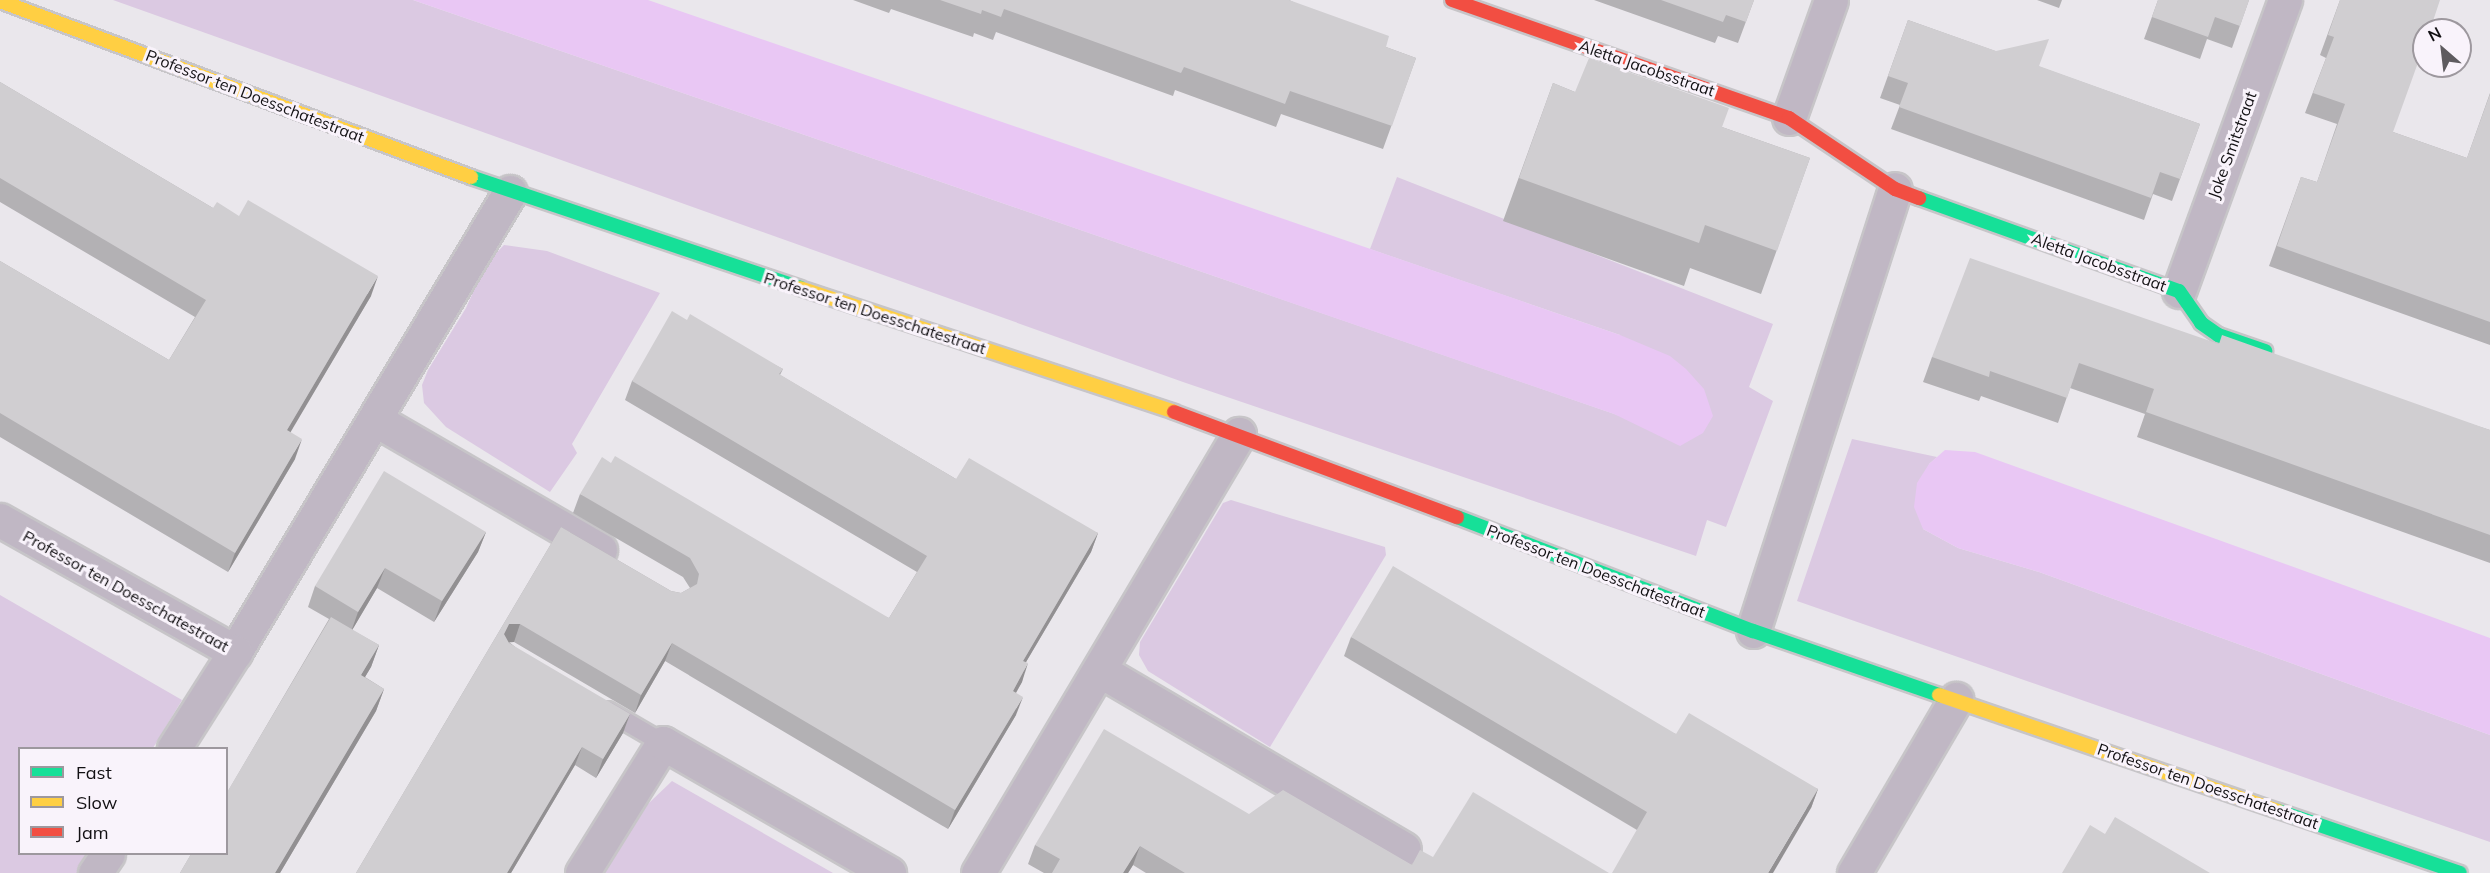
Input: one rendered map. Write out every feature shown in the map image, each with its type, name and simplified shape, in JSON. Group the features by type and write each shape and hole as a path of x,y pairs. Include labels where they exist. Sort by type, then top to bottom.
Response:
{"street":[{"name":"Aletta Jacobsstraat","path":"1452,0 1789,118 1895,189 2179,291 2201,323 2218,335 2283,358"},
{"path":"1789,118 1831,0"},
{"name":"Joke Smitstraat","path":"2179,291 2285,0"},
{"name":"Professor ten Doesschatestraat","path":"0,1 510,192 1239,434 1753,631 2460,873"},
{"path":"1753,631 1895,189"},
{"name":"Professor ten Doesschatestraat","path":"0,520 235,652 376,420 510,192"},
{"path":"376,420 622,563"},
{"path":"978,873 1101,671 1239,434"},
{"path":"175,747 235,652"},
{"path":"1101,671 1404,849"},
{"path":"1854,873 1956,699"},
{"path":"582,873 663,743 889,873"},
{"path":"95,873 107,855"}],"lane":[{"path":"591,701 663,743"}],"shaded area":[{"path":"113,0 413,0 1626,418 1620,335 1370,249 1397,177 1773,324 1749,387 1773,401 1726,527 1707,520 1696,556 1183,382"},
{"path":"413,0 648,0 1620,335 1670,356 1686,369 1704,389 1713,416 1703,433 1680,446 1614,414"},
{"path":"504,245 547,251 660,293 572,444 577,453 550,492 446,427 424,403 422,385 428,370 466,308 486,263"},
{"path":"1852,439 1937,457 1929,464 1923,529 1958,548 2039,572 2490,735 2490,842 1797,601"},
{"path":"1945,450 1975,452 2490,638 2490,735 2039,572 1958,548 1923,529 1914,507 1917,483 1929,464"},
{"path":"1231,500 1385,547 1386,555 1270,747 1148,671 1139,655 1140,642 1223,503"},
{"path":"0,595 182,700 154,747 18,747 18,855 89,855 78,873 0,873"},
{"path":"672,781 833,873 602,873 628,823"}],"building":[{"path":"940,0 1289,0 1389,36 1386,47 1416,58 1392,126 1290,91 1285,104 1184,67 1181,73 1004,9 1001,17 982,10 981,14"},
{"path":"1661,0 1754,0 1746,22 1726,15 1723,22"},
{"path":"2158,0 2249,0 2240,26 2215,17 2208,37 2152,17"},
{"path":"2340,0 2440,0 2434,18 2412,18 2412,78 2393,132 2467,158 2490,94 2490,322 2277,246 2301,177 2317,182 2345,104 2313,93 2334,37 2328,35"},
{"path":"1908,20 1996,51 2049,39 2039,66 2200,124 2180,179 2160,172 2151,198 1899,107 1908,83 1888,76"},
{"path":"1589,58 1729,108 1722,127 1810,158 1777,251 1705,225 1699,243 1519,178 1553,83 1575,92"},
{"path":"0,82 213,208 217,202 239,216 248,200 378,276 287,430 302,439 235,553 0,413 0,261 169,360 206,300 0,178"},
{"path":"1970,258 2219,344 2222,335 2490,430 2490,535 2146,412 2154,389 2079,363 2067,398 1990,371 1989,377 1932,357"},
{"path":"672,311 687,320 690,314 783,369 779,374 956,479 969,458 1098,533 1023,661 1028,663 1013,691 1023,697 955,810 672,643 641,695 520,624 509,624 504,634 509,643 630,714 603,759 582,747 507,873 356,873 561,527 671,591 681,593 697,584 699,574 690,558 580,494 602,457 611,463 615,456 889,618 927,556 632,381"},
{"path":"384,471 486,532 442,601 385,568 358,612 315,586"},
{"path":"1393,566 1676,734 1689,713 1818,789 1768,873 1612,873 1647,812 1351,637"},
{"path":"331,617 379,645 361,675 384,689 275,873 180,873 190,855 228,855 228,791"},
{"path":"1104,729 1249,814 1283,790 1412,865 1420,850 1433,857 1473,792 1609,873 1185,873 1140,846 1123,873 1052,873 1060,859 1035,845"},
{"path":"2115,817 2210,873 2062,873 2090,825 2105,834"}],"traffic: fast":[{"path":"471,177 800,288"},
{"path":"1919,198 2179,291 2201,323 2218,335 2265,351"},
{"path":"1457,517 1753,631 1939,695"},
{"path":"2278,811 2460,873"}],"traffic: slow":[{"path":"0,1 471,177"},
{"path":"800,288 1174,412"},
{"path":"1939,695 2278,811"}],"traffic: jam":[{"path":"1452,0 1789,118 1895,189 1919,198"},
{"path":"1174,412 1457,517"}]}
